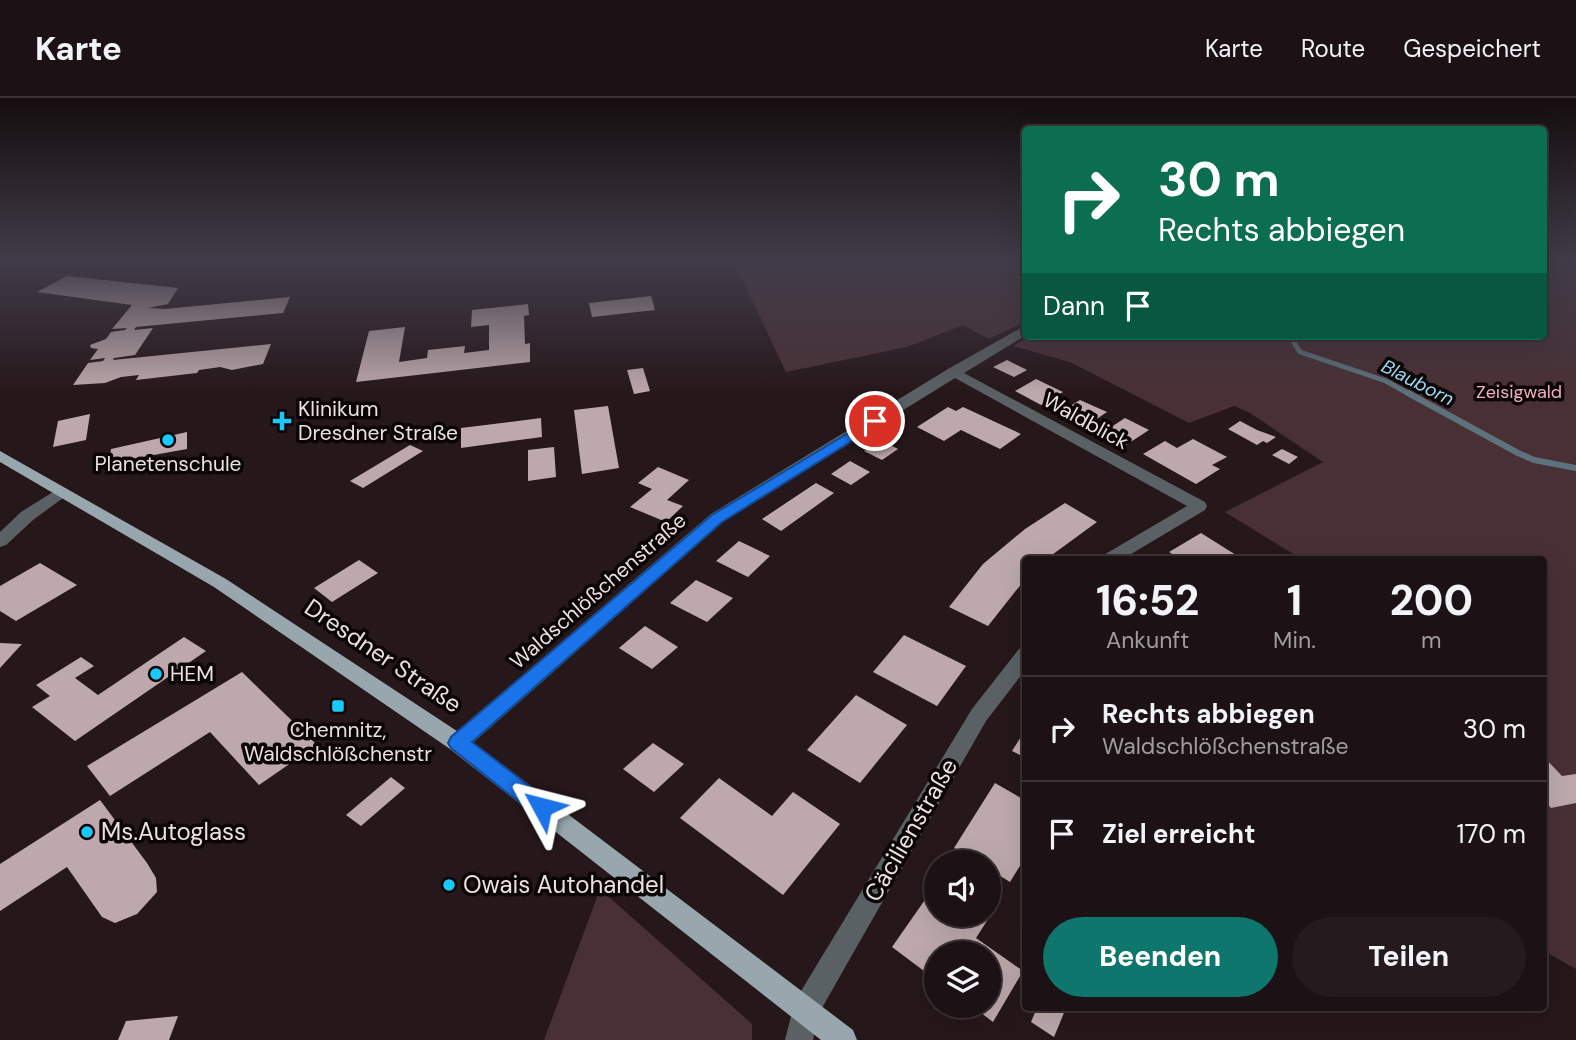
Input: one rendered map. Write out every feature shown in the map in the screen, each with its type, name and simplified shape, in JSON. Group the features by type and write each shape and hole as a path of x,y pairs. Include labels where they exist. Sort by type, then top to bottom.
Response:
{"main road":[{"name":"Dresdner Straße","path":"0,456 220,583 458,743 843,1040"}],"street":[{"name":"Waldschlößchenstraße","path":"458,743 717,518 1022,331"},
{"name":"Waldblick","path":"953,372 1199,506 1115,556"},
{"path":"0,541 27,516 61,492"},
{"name":"Cäcilienstraße","path":"799,1040 805,1011 979,715 1022,659"}],"green space":[{"path":"755,306 1022,306 1022,323 989,339 963,325 907,347 786,372"},
{"name":"Zeisigwald","path":"1547,306 1576,306 1576,969 1547,953 1547,556 1296,556 1225,512 1323,462 1250,413 1234,406 1189,423 1070,362 1013,346 1024,340 1547,340"},
{"path":"600,889 752,1024 752,1040 544,1040"}],"building":[{"path":"131,306 158,306 148,308 165,309 197,306 286,306 283,313 136,327 134,330 153,328 135,355 113,360 271,344 263,364 232,370 220,367 199,370 197,373 136,380 139,375 121,377 105,383 73,385 88,363 103,361 105,358 90,360 98,349 91,348 90,345 106,339 111,332 127,328 112,329"},
{"path":"528,306 529,315 524,316 525,344 530,343 530,362 356,382 369,331 405,327 399,362 427,358 428,350 465,346 464,353 489,350 489,325 471,327 472,310"},
{"path":"590,306 654,306 655,310 592,317"},
{"path":"1007,360 1027,370 1014,377 993,367"},
{"path":"643,368 650,391 634,394 627,370"},
{"path":"1036,379 1063,392 1041,405 1015,391"},
{"path":"1080,400 1107,412 1089,424 1062,411"},
{"path":"608,406 619,468 582,474 574,410"},
{"path":"948,407 956,411 963,407 1021,434 1000,449 961,430 944,441 917,427"},
{"path":"90,414 86,440 53,447 58,421"},
{"path":"541,418 542,437 461,448 461,428"},
{"path":"1125,418 1149,430 1126,445 1102,433"},
{"path":"1240,421 1276,437 1257,445 1228,429"},
{"name":"Planetenschule","path":"187,432 187,449 109,463 111,449"},
{"path":"1193,439 1227,457 1212,465 1220,469 1196,484 1143,454 1165,441 1177,448"},
{"path":"881,440 898,449 882,460 864,451"},
{"path":"410,445 423,451 363,488 350,481"},
{"path":"554,447 556,477 528,481 528,450"},
{"path":"1282,449 1298,457 1289,464 1272,455"},
{"path":"850,461 870,472 851,485 831,474"},
{"path":"658,467 689,480 667,500 683,506 666,522 630,507 652,489 638,483"},
{"path":"816,483 834,493 781,531 762,519"},
{"path":"1065,503 1097,522 1050,556 1022,556 1022,583 988,626 949,607 983,564 1025,529"},
{"path":"1201,533 1236,555 1175,556 1169,552"},
{"path":"739,541 770,556 748,577 716,561"},
{"path":"359,560 378,573 332,602 314,588"},
{"path":"40,563 77,585 16,621 0,611 0,586"},
{"path":"696,580 733,598 707,622 670,603"},
{"path":"645,626 678,647 652,669 619,648"},
{"path":"904,635 966,666 937,706 873,672"},
{"path":"184,637 206,651 75,741 32,707 50,696 36,685 81,657 94,666 75,678 98,695"},
{"path":"0,643 22,644 0,668"},
{"path":"242,672 317,745 259,785 210,732 110,796 87,766"},
{"path":"856,695 907,725 860,783 807,750"},
{"path":"1022,735 1022,756 1012,751"},
{"path":"653,743 684,764 654,792 623,769"},
{"path":"1547,760 1562,776 1576,774 1576,803 1551,808 1547,803"},
{"path":"391,777 405,788 361,826 346,815"},
{"path":"719,778 772,816 793,792 840,824 783,895 680,818"},
{"path":"995,783 1022,799 1022,862 1010,882 1001,876 1001,850 954,848"},
{"name":"Ms.Autoglass","path":"100,800 147,863 156,878 157,892 137,914 115,923 102,917 67,867 0,911 0,864"},
{"path":"924,901 924,927 983,927 976,938 980,941 924,941 924,971 892,947"},
{"path":"1001,956 1022,973 1001,1008"},
{"path":"1036,1011 1065,1011 1054,1037 1031,1022"},
{"path":"178,1016 169,1040 118,1040 126,1021"}],"waterway":[{"name":"Blauborn","path":"1292,340 1300,352 1386,381 1411,395"},
{"name":"Blauborn","path":"1408,393 1518,453 1534,460 1576,468"}],"place":[{"name":"Klinikum Dresdner Straße","path":"282,421"},
{"name":"Planetenschule","path":"168,440"},
{"name":"HEM","path":"156,674"},
{"name":"Chemnitz, Waldschlößchenstr","path":"338,706"},
{"name":"Ms.Autoglass","path":"87,832"},
{"name":"Owais Autohandel","path":"449,885"}],"route":[{"path":"542,807 458,743 717,518 875,421"}]}
